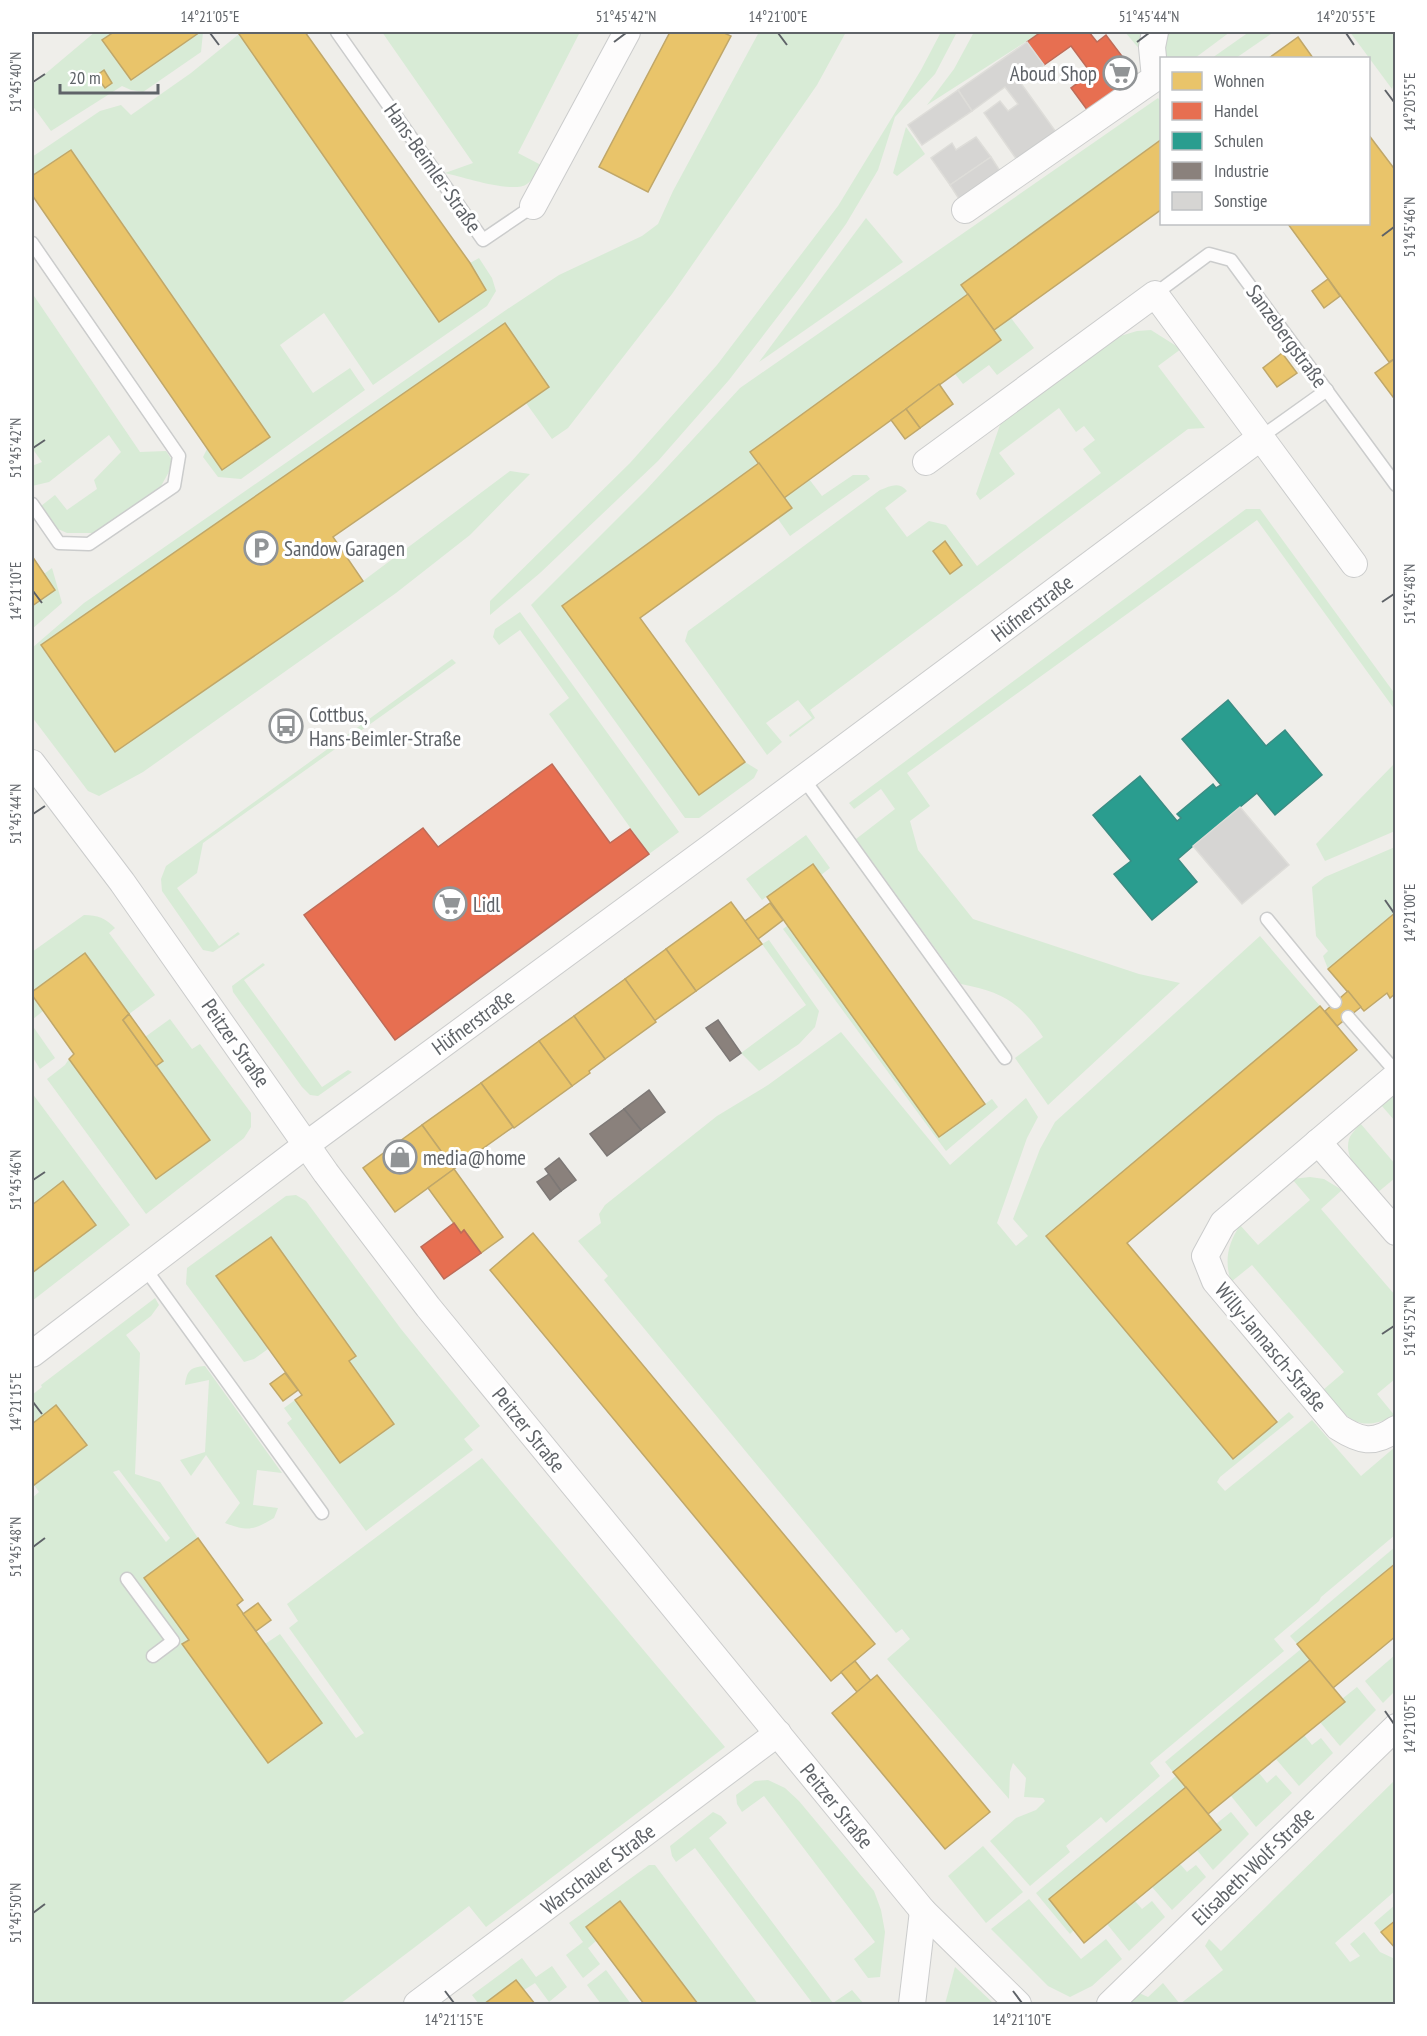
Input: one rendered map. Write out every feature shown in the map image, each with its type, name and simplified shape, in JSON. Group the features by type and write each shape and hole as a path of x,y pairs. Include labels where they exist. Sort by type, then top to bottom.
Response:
{"street":[{"name":"Hans-Beimler-Straße","path":"533,206 627,32"},
{"path":"965,210 1155,78 1152,47 1155,32"},
{"path":"1155,294 1354,564"},
{"name":"Sanzebergstraße","path":"926,462 1155,294"},
{"name":"Hüfnerstraße","path":"32,1354 306,1145 1261,437"},
{"name":"Peitzer Straße","path":"32,763 102,855 306,1145 428,1307 923,1911"},
{"name":"Willy-Jannasch-Straße","path":"1395,1074 1223,1223 1205,1256 1215,1281 1338,1427 1355,1438 1371,1441 1395,1429"},
{"path":"1318,1142 1395,1232"},
{"name":"Elisabeth-Wolf-Straße","path":"1110,2004 1395,1727"},
{"name":"Warschauer Straße","path":"417,2004 778,1733"},
{"path":"912,2004 923,1911"},
{"path":"923,1911 1018,2004"}],"lane":[{"name":"Hans-Beimler-Straße","path":"337,32 483,240 533,206"},
{"path":"32,243 179,456 174,486 89,544 59,543 32,504"},
{"name":"Sanzebergstraße","path":"1155,294 1209,254 1231,260 1395,485"},
{"path":"1261,437 1327,390"},
{"path":"803,778 1005,1058"},
{"path":"1267,919 1335,1002"},
{"path":"1348,1017 1395,1074"},
{"path":"144,1267 322,1513"},
{"path":"127,1579 172,1641 153,1656"}],"green space":[{"path":"95,32 114,32 102,40 131,80 203,32 201,52 143,92 122,86 51,131 32,105 32,85"},
{"path":"382,32 580,32 518,153 541,165 527,184 520,187 500,186 445,173 473,163"},
{"path":"759,32 846,32 817,85 672,294 568,428 552,439 526,403 549,387 505,324 41,646 115,752 363,581 510,471 530,474 470,535 396,593 143,772 99,796 88,791 32,717 32,648 84,603 506,310 559,275 642,236 658,224 673,191"},
{"path":"941,32 957,32 935,74 895,117 878,170 846,224 729,380 658,461 540,573 490,615 490,601 630,463 717,365 838,206 921,70"},
{"path":"974,32 1041,32 927,105 954,69"},
{"path":"1125,32 1143,32 1141,51"},
{"path":"1168,32 1230,32 1196,57 1165,57"},
{"path":"1249,32 1274,32 1237,57 1213,57"},
{"path":"1350,32 1395,32 1395,78 1392,89 1370,57"},
{"path":"239,34 439,321 485,291 470,263 479,258 492,278 496,291 487,306 373,385 324,313 280,345 313,393 350,368 365,390 241,479 218,477 203,457 207,449 222,470 270,437 71,150 32,176 32,157 100,111 121,105 131,115 191,73"},
{"path":"1158,98 1160,101 1160,140 962,285 968,294 751,451 759,463 562,606 699,795 745,762 758,770 754,778 699,818 685,818 531,605 646,490 740,388"},
{"path":"906,127 925,154 897,176 893,173"},
{"path":"866,218 903,262 759,362"},
{"path":"32,293 140,452 166,451 172,460 170,470 161,486 95,533 67,533 58,529 41,506 55,495 67,510 97,489 94,480 121,452 109,435 49,482 32,486 32,466 42,462 32,448"},
{"path":"1011,318 1034,348 997,375 989,365 963,384 955,374 1001,340 994,330"},
{"path":"1151,330 1181,349 1158,366 1205,428 1188,429 810,710 815,718 790,737 789,735 812,718 798,700 766,723 782,742 767,755 685,641 688,631 880,490 891,486 898,485 907,491 885,508 907,537 929,521 946,525 977,566 1101,473 1083,449 1095,440 1084,426 1076,432 1059,408 999,453 1015,474 980,500 976,494 1001,422 1117,337 1137,331"},
{"path":"853,475 867,475 870,479 790,536 778,519 791,508 784,498 809,479 822,496"},
{"path":"1246,509 1260,509 1395,694 1395,710 1257,520 907,773 930,806 910,821 918,850 973,919 1139,974 1180,983 1048,1105 1015,1058 1043,1037 1035,1025 1009,1000 988,991 961,984 856,839 895,809 881,789 854,809 849,803"},
{"path":"52,568 62,603 32,629 32,606 54,590 44,574"},
{"path":"520,612 679,832 649,854 549,714 569,698 520,630 499,645 493,637 495,629"},
{"path":"452,659 456,663 203,843 197,873 177,888 219,946 238,932 240,934 213,952 203,950 162,891 161,879 166,866"},
{"path":"1395,763 1395,831 1325,861 1316,844"},
{"path":"806,835 830,868 821,875 812,864 762,900 746,879"},
{"path":"1395,847 1395,912 1328,969 1323,956 1328,951 1316,936 1312,887 1325,877"},
{"path":"84,915 101,918 115,928 109,933 155,995 129,1014 85,953 32,992 32,952"},
{"path":"787,926 939,1136 992,1099 998,1107 946,1151 783,929"},
{"path":"1260,936 1320,1006 1046,1236 1233,1459 1289,1412 1294,1417 1220,1477 1217,1482 1225,1491 1312,1420 1361,1476 1395,1447 1395,1535 1274,1639 1284,1651 1150,1763 1160,1776 1106,1823 1101,1817 1066,1846 1070,1852 1030,1886 990,1841 1016,1818 1036,1810 1045,1801 1043,1798 1024,1797 1026,1778 1013,1763 1010,1772 1009,1799 887,1659 910,1639 902,1629 896,1633 604,1280 608,1276 578,1241 601,1223 599,1214 605,1205 717,1116 768,1085 841,1032 950,1165 1026,1098 1038,1117 1027,1138 997,1223 1016,1246 1028,1236 1013,1219 1040,1149 1055,1122"},
{"path":"769,940 819,1011 815,1027 799,1044 759,1071 741,1053 806,1005 762,944"},
{"path":"263,963 265,965 244,980 322,1087 348,1070 352,1072 318,1096 310,1095 302,1087 233,992 232,986"},
{"path":"32,995 43,1011 32,1020"},
{"path":"170,1019 192,1049 200,1044 251,1113 251,1127 244,1138 146,1214 47,1079 69,1059 156,1179 210,1140 156,1066 163,1061 145,1037"},
{"path":"32,1025 55,1058 40,1069 32,1056"},
{"path":"32,1093 130,1225 32,1301 32,1273 96,1225 63,1181 32,1205"},
{"path":"1395,1093 1395,1121 1381,1105"},
{"path":"1360,1123 1395,1164 1395,1178 1377,1193 1356,1169 1349,1154 1349,1139"},
{"path":"1310,1177 1324,1179 1342,1190 1321,1209 1395,1295 1395,1379 1377,1394 1395,1416 1382,1421 1362,1423 1354,1420 1346,1415 1323,1390 1344,1372 1252,1265 1231,1282 1228,1252 1240,1225 1258,1245 1310,1200 1292,1179"},
{"path":"296,1195 306,1201 401,1329 480,1426 464,1439 473,1450 366,1531 287,1423 292,1419 284,1408 295,1400 340,1463 394,1423 349,1361 356,1356 271,1237 216,1276 268,1349 254,1359 244,1362 186,1284 187,1268 286,1196"},
{"path":"155,1298 159,1305 151,1316 126,1335 140,1353 135,1474 160,1482 198,1538 144,1578 189,1640 182,1645 268,1763 322,1723 265,1644 280,1634 356,1738 364,1733 289,1628 298,1621 287,1604 482,1458 725,1747 486,1927 469,1906 340,2004 32,2004 32,1498 39,1492 34,1485 56,1406 32,1424 32,1395 42,1387 41,1385","holes":["119,1470 170,1538 166,1542 113,1472"]},
{"path":"205,1366 282,1473 257,1470 253,1505 278,1508 274,1518 256,1527 246,1529 225,1523 240,1503 206,1455 191,1476 180,1460 205,1452 209,1380 185,1385 190,1371 196,1367"},
{"path":"1395,1547 1395,1563 1297,1644 1290,1636"},
{"path":"1301,1649 1310,1660 1173,1772 1165,1762"},
{"path":"1395,1655 1395,1691 1383,1703 1365,1681"},
{"path":"1357,1687 1376,1710 1340,1746 1320,1722 1345,1702 1342,1699"},
{"path":"1304,1735 1312,1745 1321,1738 1333,1753 1299,1786 1276,1759"},
{"path":"1259,1773 1267,1783 1276,1775 1292,1793 1256,1827 1231,1796"},
{"path":"1176,1776 1186,1787 1049,1899 1074,1930 1070,1934 1036,1893"},
{"path":"768,1780 785,1788 799,1801 874,1891 881,1910 885,1932 880,1977 868,1978 854,1959 875,1942 764,1796 742,1812 737,1804 736,1795 755,1781"},
{"path":"1395,1780 1395,1891 1335,1943 1350,1962 1360,1956 1350,1944 1364,1932 1380,1952 1395,1959 1395,2004 1180,2004 1223,1970 1205,1946 1209,1939 1221,1951"},
{"path":"713,1812 727,1823 709,1838 833,2003 852,1990 864,2004 813,2004 695,1848 676,1862 670,1846"},
{"path":"1231,1812 1249,1834 1213,1870 1197,1850 1221,1830 1216,1824"},
{"path":"983,1846 1023,1892 986,1923 948,1876"},
{"path":"1180,1864 1187,1872 1196,1865 1206,1877 1172,1910 1152,1887"},
{"path":"649,1865 655,1865 758,2004 698,2004 620,1902 586,1927 596,1941 588,1948 600,1964 583,1978 566,1955 583,1942 569,1923"},
{"path":"1029,1899 1081,1959 1106,1939 1122,1959 1092,1986 1070,1997 1048,1986 991,1929"},
{"path":"1135,1901 1142,1909 1152,1901 1165,1917 1129,1951 1107,1924"},
{"path":"1395,1905 1395,1920 1381,1932 1374,1923"},
{"path":"522,1958 536,1977 552,1966 567,1987 549,2002 535,1983 524,1990 516,1980 484,2004 478,2003 472,1995"},
{"path":"955,1967 994,2004 945,2004"},
{"path":"606,1970 631,2004 601,2004 587,1985"},
{"path":"1163,1983 1180,2004 1129,2004 1139,1993 1148,1997"}],"building: Wohnen":[{"path":"114,32 200,32 131,80 102,40"},
{"path":"242,32 305,32 470,263 486,290 439,322 239,34"},
{"path":"670,32 722,32 731,36 648,192 599,167"},
{"path":"1298,37 1312,57 1270,57"},
{"path":"104,70 112,83 105,88 96,76"},
{"path":"1370,137 1396,171 1396,358 1389,362 1289,225 1370,225"},
{"path":"1160,140 1160,210 994,330 961,285"},
{"path":"71,150 270,437 222,470 32,195 32,176"},
{"path":"1328,279 1340,296 1324,308 1312,291"},
{"path":"968,294 1001,340 784,498 750,452"},
{"name":"Sandow Garagen","path":"505,323 549,387 333,537 363,581 115,752 41,645"},
{"path":"1282,353 1297,373 1277,387 1263,368"},
{"path":"1396,358 1396,401 1375,373"},
{"path":"939,384 953,404 920,428 906,409"},
{"path":"906,409 920,428 905,439 891,420"},
{"path":"759,463 792,508 640,618 745,762 699,795 562,606"},
{"path":"945,541 962,565 950,574 933,551"},
{"path":"32,556 55,590 32,606"},
{"path":"813,864 985,1104 939,1137 767,897"},
{"path":"731,902 762,944 696,991 666,949"},
{"path":"770,903 783,920 758,939 745,921"},
{"path":"1396,912 1396,993 1390,998 1387,993 1364,1011 1328,969"},
{"path":"666,949 696,991 654,1021 625,979"},
{"path":"85,953 129,1014 123,1020 210,1140 156,1179 69,1059 74,1054 32,995 32,992"},
{"path":"625,979 656,1022 605,1059 574,1016"},
{"path":"1348,991 1361,1007 1337,1026 1325,1011"},
{"path":"1320,1006 1357,1050 1127,1243 1277,1422 1233,1459 1046,1236"},
{"path":"129,1014 163,1061 156,1066 123,1020"},
{"path":"574,1016 605,1059 572,1086 539,1041"},
{"path":"539,1041 572,1086 514,1128 481,1083"},
{"path":"481,1083 513,1127 454,1169 422,1125"},
{"path":"422,1125 454,1169 395,1212 363,1168"},
{"path":"454,1169 503,1237 481,1253 464,1230 461,1233 428,1188"},
{"path":"63,1181 96,1225 32,1273 32,1205"},
{"path":"533,1233 875,1644 831,1681 490,1270"},
{"path":"271,1237 356,1356 349,1361 394,1424 340,1463 295,1400 302,1395 216,1276"},
{"path":"285,1373 298,1390 283,1401 270,1384"},
{"path":"56,1405 87,1445 34,1485 32,1481 32,1424"},
{"path":"198,1538 243,1600 237,1605 322,1723 268,1763 182,1644 189,1640 144,1578"},
{"path":"1396,1563 1396,1636 1333,1688 1297,1644"},
{"path":"258,1603 271,1620 256,1631 243,1614"},
{"path":"1310,1660 1345,1702 1208,1814 1173,1772"},
{"path":"855,1661 871,1681 857,1692 841,1672"},
{"path":"877,1675 990,1812 945,1849 832,1713"},
{"path":"1186,1787 1221,1830 1084,1943 1049,1899"},
{"path":"620,1901 698,2004 644,2004 586,1927"},
{"path":"1396,1920 1396,1949 1381,1932"},
{"path":"516,1980 535,2004 484,2004"}],"building: Handel":[{"path":"1041,32 1089,32 1097,42 1106,35 1137,76 1088,111 1071,88 1091,73 1071,46 1044,65 1027,42"},
{"name":"Lidl","path":"552,764 610,843 630,829 649,854 395,1040 304,915 423,828 438,847"},
{"path":"454,1223 461,1233 464,1230 481,1253 444,1279 421,1247"}],"building: Schulen":[{"path":"1228,700 1266,746 1285,730 1322,775 1275,815 1257,793 1193,846 1178,859 1197,882 1152,920 1114,874 1131,861 1093,815 1140,776 1177,821 1181,818 1177,814 1213,784 1216,788 1221,785 1182,739"}],"building: Industrie":[{"path":"718,1020 741,1053 730,1061 706,1028"},
{"path":"649,1090 665,1112 641,1130 624,1109"},
{"path":"624,1109 641,1130 607,1156 590,1134"},
{"path":"559,1158 576,1180 561,1191 545,1169"},
{"path":"549,1174 561,1191 550,1200 537,1182"}],"building: Sonstige":[{"path":"1027,42 1044,65 1020,82 1056,132 1017,160 984,113 1000,101 1008,111 1018,104 1005,87 972,111 958,90"},
{"path":"958,90 972,111 922,145 908,125"},
{"path":"976,137 991,157 950,185 931,158 952,143 956,150"},
{"path":"991,157 1000,171 959,199 950,185"},
{"path":"1240,807 1289,865 1242,904 1193,846"}],"place":[{"name":"Aboud Shop","path":"1120,73"},
{"name":"Sandow Garagen","path":"261,548"},
{"name":"Cottbus, Hans-Beimler-Straße","path":"286,726"},
{"name":"Lidl","path":"450,904"},
{"name":"media@home","path":"400,1157"}]}
